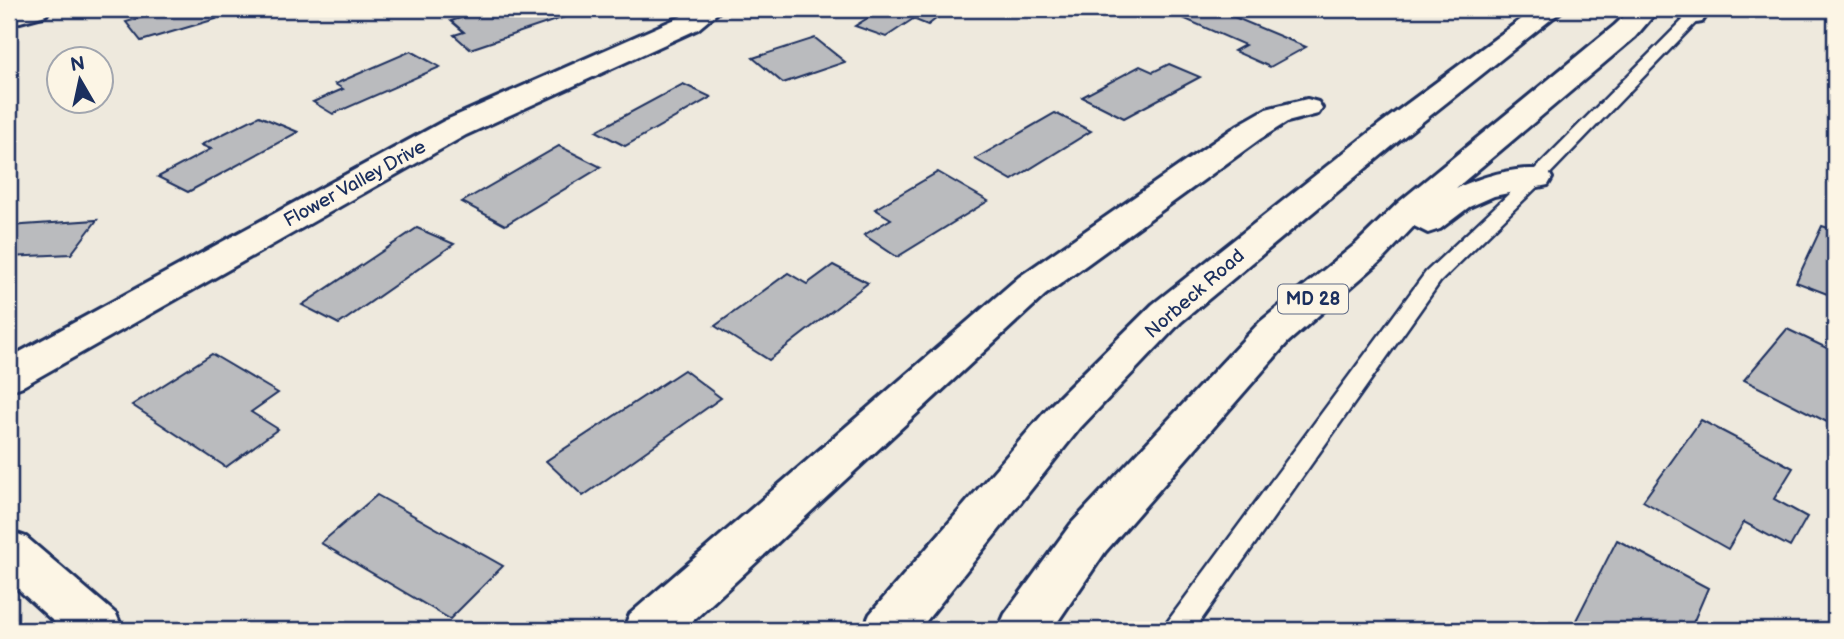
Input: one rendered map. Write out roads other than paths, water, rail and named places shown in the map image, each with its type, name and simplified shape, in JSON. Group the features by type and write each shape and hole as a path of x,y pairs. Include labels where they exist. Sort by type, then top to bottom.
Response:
{"main road":[{"path":"9,17 37,9"},
{"name":"Flower Valley Drive","path":"9,376 455,128 689,23 709,9"},
{"name":"Norbeck Road","path":"888,630 1065,417 1167,313 1391,131 1550,9"},
{"name":"MD 28","path":"1023,630 1088,538 1265,342 1370,251 1411,209 1625,31 1646,9"},
{"path":"648,630 1032,286 1249,132 1277,114 1307,108"},
{"path":"1370,251 1429,221 1457,200 1485,188 1536,178"},
{"path":"9,551 98,630"}],"lane":[{"path":"1178,630 1433,277 1536,178 1694,11"}]}
